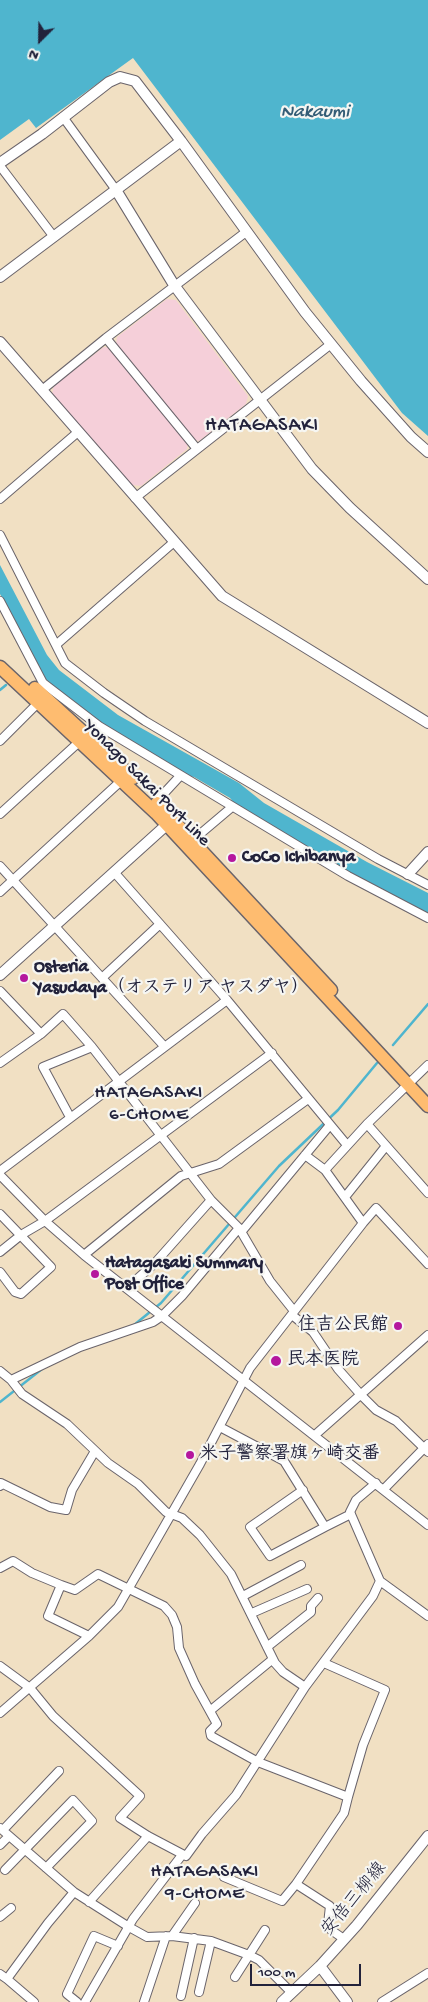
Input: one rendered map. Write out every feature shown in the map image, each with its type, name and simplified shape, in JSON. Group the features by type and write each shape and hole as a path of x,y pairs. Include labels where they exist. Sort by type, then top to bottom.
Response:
{"main road":[{"name":"Yonago Sakai Port Line","path":"0,657 79,742 169,822 193,840 410,1081 428,1106"},
{"name":"Yonago Sakai Port Line","path":"0,667 41,699 156,802 169,822 410,1081 428,1095"}],"street":[{"path":"54,237 0,164 109,82 120,77 129,78 139,84 305,312 411,437 428,452"},
{"path":"63,117 116,190 174,285 259,400 327,486 428,579"},
{"path":"0,278 181,141"},
{"path":"42,390 174,285 246,232"},
{"path":"106,338 197,449"},
{"path":"0,342 222,596 428,723"},
{"path":"135,498 331,344"},
{"path":"0,499 78,432"},
{"path":"0,535 66,663 144,721 378,859 428,885"},
{"path":"56,644 174,542"},
{"path":"0,601 44,683 99,726 354,879 428,918"},
{"path":"0,741 41,699"},
{"path":"0,814 79,742"},
{"path":"156,802 180,776"},
{"path":"0,892 122,780"},
{"path":"193,840 232,807"},
{"path":"0,975 169,822"},
{"path":"408,874 428,852"},
{"path":"0,866 164,1046"},
{"path":"114,872 227,1000 347,1145"},
{"path":"102,978 160,924"},
{"path":"0,991 41,1034"},
{"path":"227,1000 70,1117 0,1173 45,1221 84,1255 428,1525"},
{"path":"0,1063 41,1034 63,1014 92,1047 211,1200 240,1229 270,1281 293,1313 313,1332 338,1369 376,1410 396,1421 427,1448 384,1489"},
{"path":"70,1117 43,1067 92,1047"},
{"path":"0,1252 21,1235 45,1221 272,1053"},
{"path":"325,1170 367,1124 428,1065"},
{"path":"84,1255 181,1176 219,1164 308,1099"},
{"path":"367,1124 428,1193"},
{"path":"11,1380 80,1347 153,1322 162,1316 182,1296 330,1125"},
{"path":"345,1198 386,1146"},
{"path":"305,1155 325,1170 363,1223"},
{"path":"127,1288 155,1263 211,1200"},
{"path":"0,1712 89,1636 118,1607 220,1427 250,1368 376,1208 428,1264"},
{"path":"0,1214 51,1267 21,1294 15,1292 0,1272"},
{"path":"315,1435 428,1335"},
{"path":"0,1371 11,1380 22,1394 67,1424 108,1463 138,1484 166,1512 182,1518 200,1535 220,1558 243,1596 273,1659 282,1672 305,1687"},
{"path":"220,1427 284,1461 325,1527"},
{"path":"0,1486 1,1483 50,1507 66,1510 72,1490 95,1451"},
{"path":"376,1483 356,1500 352,1506 351,1514 380,1581 428,1616"},
{"path":"303,1490 250,1527 270,1556 351,1514"},
{"path":"0,1568 13,1561 32,1573 75,1590 98,1574 164,1606 172,1615 177,1627 179,1648 195,1684 218,1724 210,1731 211,1736 258,1762 348,1797"},
{"path":"243,1596 301,1565"},
{"path":"0,1666 30,1688 53,1716 140,1796 120,1818 148,1836 186,1856 202,1834 236,1795 305,1687 373,1596 380,1581"},
{"path":"62,1585 48,1616 89,1636"},
{"path":"252,1613 307,1588"},
{"path":"267,1647 311,1612 311,1606 318,1598"},
{"path":"211,1710 273,1659"},
{"path":"224,1876 282,1901 296,1884 344,1813 363,1745 385,1690 324,1663"},
{"path":"0,1845 4,1832 59,1772"},
{"path":"5,1870 73,1800 92,1821 46,1868"},
{"path":"4,1832 74,1892 129,1927 147,1937 194,1938 211,1941 249,1955 259,1960 292,1993"},
{"path":"89,1902 148,1836"},
{"name":"安倍三柳線","path":"282,2002 320,1966 388,1889 428,1836"},
{"path":"84,2002 129,1927 182,1855"},
{"path":"296,1884 330,1906 328,1924 331,1930 344,1939"},
{"path":"7,1979 48,1923 74,1892"},
{"path":"144,2002 169,1936 195,1902"},
{"path":"0,1917 11,1908"},
{"path":"235,1977 265,1930"},
{"path":"77,2002 67,1994 94,1936 118,1946"},
{"path":"181,1996 194,1938"},
{"path":"199,1992 211,1941"},
{"path":"320,1966 347,2002"},
{"path":"382,2002 428,1973"},
{"path":"0,1974 34,2002"}],"shaded area":[{"path":"167,299 176,300 248,396 246,404 199,441 193,439 116,344 117,337"},
{"path":"104,347 111,348 188,443 187,449 141,486 132,485 52,394 54,385"}],"water":[{"name":"Nakaumi","path":"0,0 428,0 428,436 402,413 133,58 36,128 29,119 0,140"},
{"path":"0,565 47,655 59,670 118,715 239,783 264,803 367,862 428,893 428,913 351,875 325,857 324,859 323,856 235,804 230,798 194,777 188,776 105,726 47,682 34,662 36,661 0,594"}],"waterway":[{"path":"0,690 6,685"},
{"path":"97,735 101,731"},
{"path":"393,1045 428,1004"},
{"path":"134,1325 161,1303 279,1166 338,1110 377,1063"},
{"path":"0,1402 42,1369"}],"place":[{"name":"CoCo Ichibanya","path":"232,858"},
{"name":"Osteria Yasudaya（オステリア ヤスダヤ）","path":"24,978"},
{"name":"Hatagasaki Summary Post Office","path":"95,1274"},
{"name":"住吉公民館","path":"398,1326"},
{"name":"民本医院","path":"276,1361"},
{"name":"米子警察署旗ヶ崎交番","path":"190,1455"}],"district":[{"name":"HATAGASAKI","path":"262,427"},
{"name":"HATAGASAKI 6-CHOME","path":"149,1105"},
{"name":"HATAGASAKI 9-CHOME","path":"205,1884"}]}
